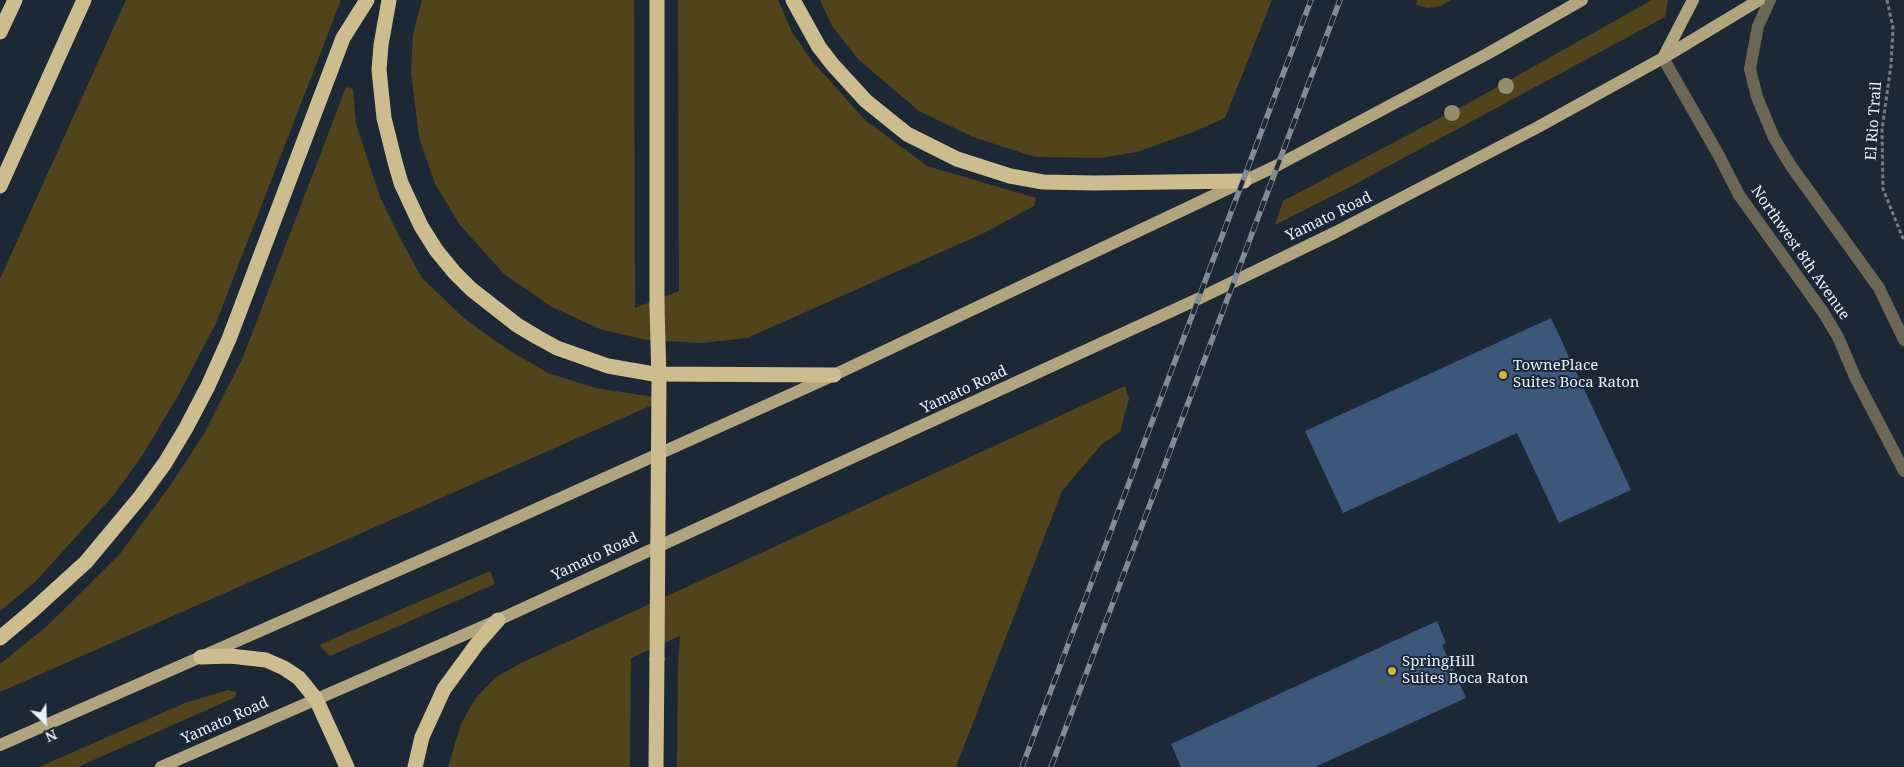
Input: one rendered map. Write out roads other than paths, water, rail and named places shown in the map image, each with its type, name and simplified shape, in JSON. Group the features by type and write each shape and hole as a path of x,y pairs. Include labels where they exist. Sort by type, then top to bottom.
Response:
{"highway":[{"path":"0,32 15,0"},
{"path":"0,186 84,0"},
{"path":"0,638 58,588 92,555 141,496 165,463 186,428 208,386 229,339 343,38 367,0"},
{"path":"389,0 381,45 379,70 384,118 395,162 401,182 421,226 448,264 471,289 516,325 537,337 557,348 608,366 654,374 834,375"},
{"path":"656,767 659,380 657,306 657,0"},
{"path":"793,0 819,47 866,101 907,134 957,159 1010,176 1043,182 1244,182"},
{"path":"415,767 422,737 444,689 477,644 498,620"},
{"path":"201,657 230,656 266,660 284,668 299,678 316,699 347,767"}],"main road":[{"path":"0,745 483,533 834,375 1244,182 1375,114 1582,0"},
{"path":"1663,58 1693,0"},
{"name":"Yamato Road","path":"161,767 498,620 1200,298 1435,182 1663,58 1759,0"}],"street":[{"path":"1770,0 1758,26 1750,69 1757,97 1774,138 1791,166 1879,288 1904,340"},
{"name":"Northwest 8th Avenue","path":"1663,58 1718,154 1739,195 1823,312 1838,337 1855,377 1904,471"}],"railway":[{"path":"1022,767 1311,0"},
{"path":"1051,767 1340,0"}],"place":[{"name":"TownePlace Suites Boca Raton","path":"1503,375"},
{"name":"SpringHill Suites Boca Raton","path":"1392,671"}]}
